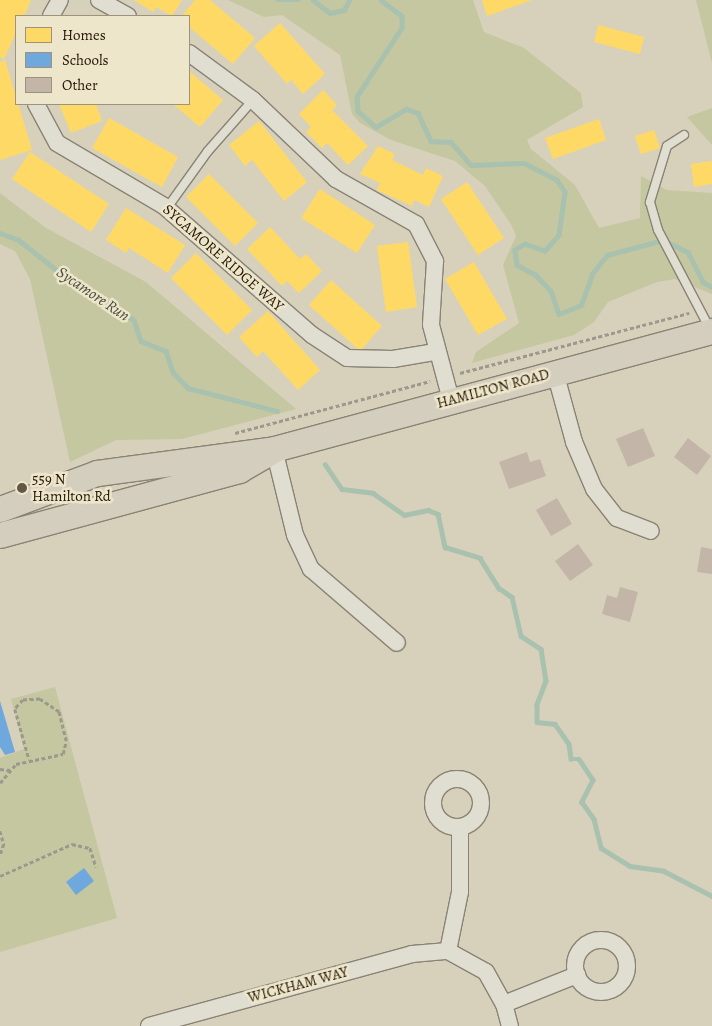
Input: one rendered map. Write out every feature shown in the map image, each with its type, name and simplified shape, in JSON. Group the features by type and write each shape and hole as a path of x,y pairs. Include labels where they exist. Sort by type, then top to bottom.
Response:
{"main road":[{"name":"HAMILTON ROAD","path":"0,509 111,470 274,449 448,389 556,372 708,324"},
{"name":"HAMILTON ROAD","path":"0,535 239,470 274,449"}],"street":[{"path":"52,15 60,0"},
{"path":"99,0 126,15"},
{"path":"190,53 254,100 336,179 420,230 428,242 437,274 431,325 435,352 448,389"},
{"name":"SYCAMORE RIDGE WAY","path":"37,105 57,143 167,208 312,335 347,358 393,359 435,352"},
{"path":"556,372 574,442 594,489 617,518 651,531"},
{"path":"274,449 295,535 311,568 397,643"},
{"path":"460,827 460,892 448,952 486,972 504,1004 510,1026"},
{"name":"WICKHAM WAY","path":"149,1026 412,954 448,952"},
{"path":"504,1004 577,975"}],"lane":[{"path":"167,208 202,158 254,100"},
{"path":"684,135 667,146 650,202 658,230 708,324"}],"path":[{"path":"232,434 448,389 708,324"},
{"path":"0,783 10,770 29,759 59,756 66,747 59,712 40,699 23,700 15,709 29,759"},
{"path":"0,769 10,770"},
{"path":"0,831 4,844 0,856"},
{"path":"0,876 72,844 90,848 96,867"}],"green space":[{"path":"228,0 473,0 484,32 524,48 581,93 583,107 527,140 531,149 575,185 599,228 640,218 641,176 667,190 712,193 712,294 675,279 657,282 608,302 594,322 574,335 472,363 476,352 519,323 503,265 516,236 512,226 485,186 455,161 391,140 360,123 352,114 340,55 282,15 264,17"},
{"path":"696,0 712,0 712,63"},
{"path":"712,108 712,145 687,117"},
{"path":"0,193 46,228 146,282 296,409 182,439 116,440 70,462 30,279 15,251 0,244"},
{"path":"55,687 117,918 0,952 0,758 24,749 11,699"}],"building: Homes":[{"path":"0,0 31,0 24,15 15,15 15,35 4,59 0,57"},
{"path":"134,0 182,0 173,15 156,7 153,12"},
{"path":"195,0 210,0 255,38 233,64 190,28 190,15 183,15"},
{"path":"482,0 532,0 487,16"},
{"path":"280,23 325,74 303,94 291,80 287,84 254,46"},
{"path":"598,25 644,37 640,54 594,42"},
{"path":"5,60 15,93 15,105 18,105 32,150 0,160 0,62"},
{"path":"190,72 223,100 200,127 174,105 190,105"},
{"path":"323,90 337,105 332,110 368,146 348,165 327,143 322,148 306,132 311,127 299,114"},
{"path":"59,105 96,105 102,121 71,133"},
{"path":"109,118 178,157 162,187 92,148"},
{"path":"599,119 606,140 553,159 545,138"},
{"path":"259,121 307,182 284,201 252,160 245,166 229,145"},
{"path":"654,130 660,148 641,154 635,136"},
{"path":"378,146 395,154 392,160 423,175 426,168 443,176 429,207 414,200 412,206 377,190 380,183 360,174"},
{"path":"30,152 109,204 91,232 12,179"},
{"path":"712,161 712,184 694,187 691,164"},
{"path":"209,174 258,223 235,246 186,197"},
{"path":"467,182 504,238 478,255 441,199"},
{"path":"320,189 375,225 357,253 301,218"},
{"path":"126,208 185,245 168,273 129,248 126,253 106,240"},
{"path":"270,227 300,259 306,254 322,271 299,293 287,281 282,286 247,249"},
{"path":"408,242 417,307 386,312 377,246"},
{"path":"196,253 252,310 227,335 171,278"},
{"path":"474,262 507,319 478,335 445,279"},
{"path":"331,280 382,326 360,351 309,305"},
{"path":"268,311 320,370 298,390 263,351 257,357 239,337"}],"building: Schools":[{"path":"0,701 15,752 5,755 0,747"},
{"path":"84,868 94,881 76,895 66,882"}],"building: Other":[{"path":"643,428 655,456 628,467 616,439"},
{"path":"688,438 711,456 697,475 674,457"},
{"path":"527,452 530,462 540,459 546,476 509,489 499,462"},
{"path":"557,498 572,524 551,536 536,510"},
{"path":"578,544 593,565 570,581 555,561"},
{"path":"701,547 712,549 712,574 697,572"},
{"path":"620,587 638,592 630,622 602,614 607,595 617,598"}],"waterway":[{"path":"277,0 299,0"},
{"path":"313,0 330,13 344,10 349,0"},
{"path":"381,0 402,16 402,28 357,97 358,111 376,127 406,109 418,113 431,141 451,142 471,165 524,163 557,180 565,192 559,235 545,251 525,244 515,250 517,265 536,275 551,291 559,314 581,305 592,274 607,255 663,240 688,252 703,282 712,287"},
{"name":"Sycamore Run","path":"0,233 19,240 59,272 134,320 141,341 166,351 173,372 188,388 277,411"},
{"path":"325,464 342,489 373,493 404,515 428,510 438,514 445,547 480,558 499,588 512,597 521,636 541,649 546,681 537,704 537,722 555,724 569,744 571,759 579,759 593,780 582,802 594,819 601,848 630,866 664,871 712,896"}],"place":[{"name":"559 N Hamilton Rd","path":"22,488"}]}
